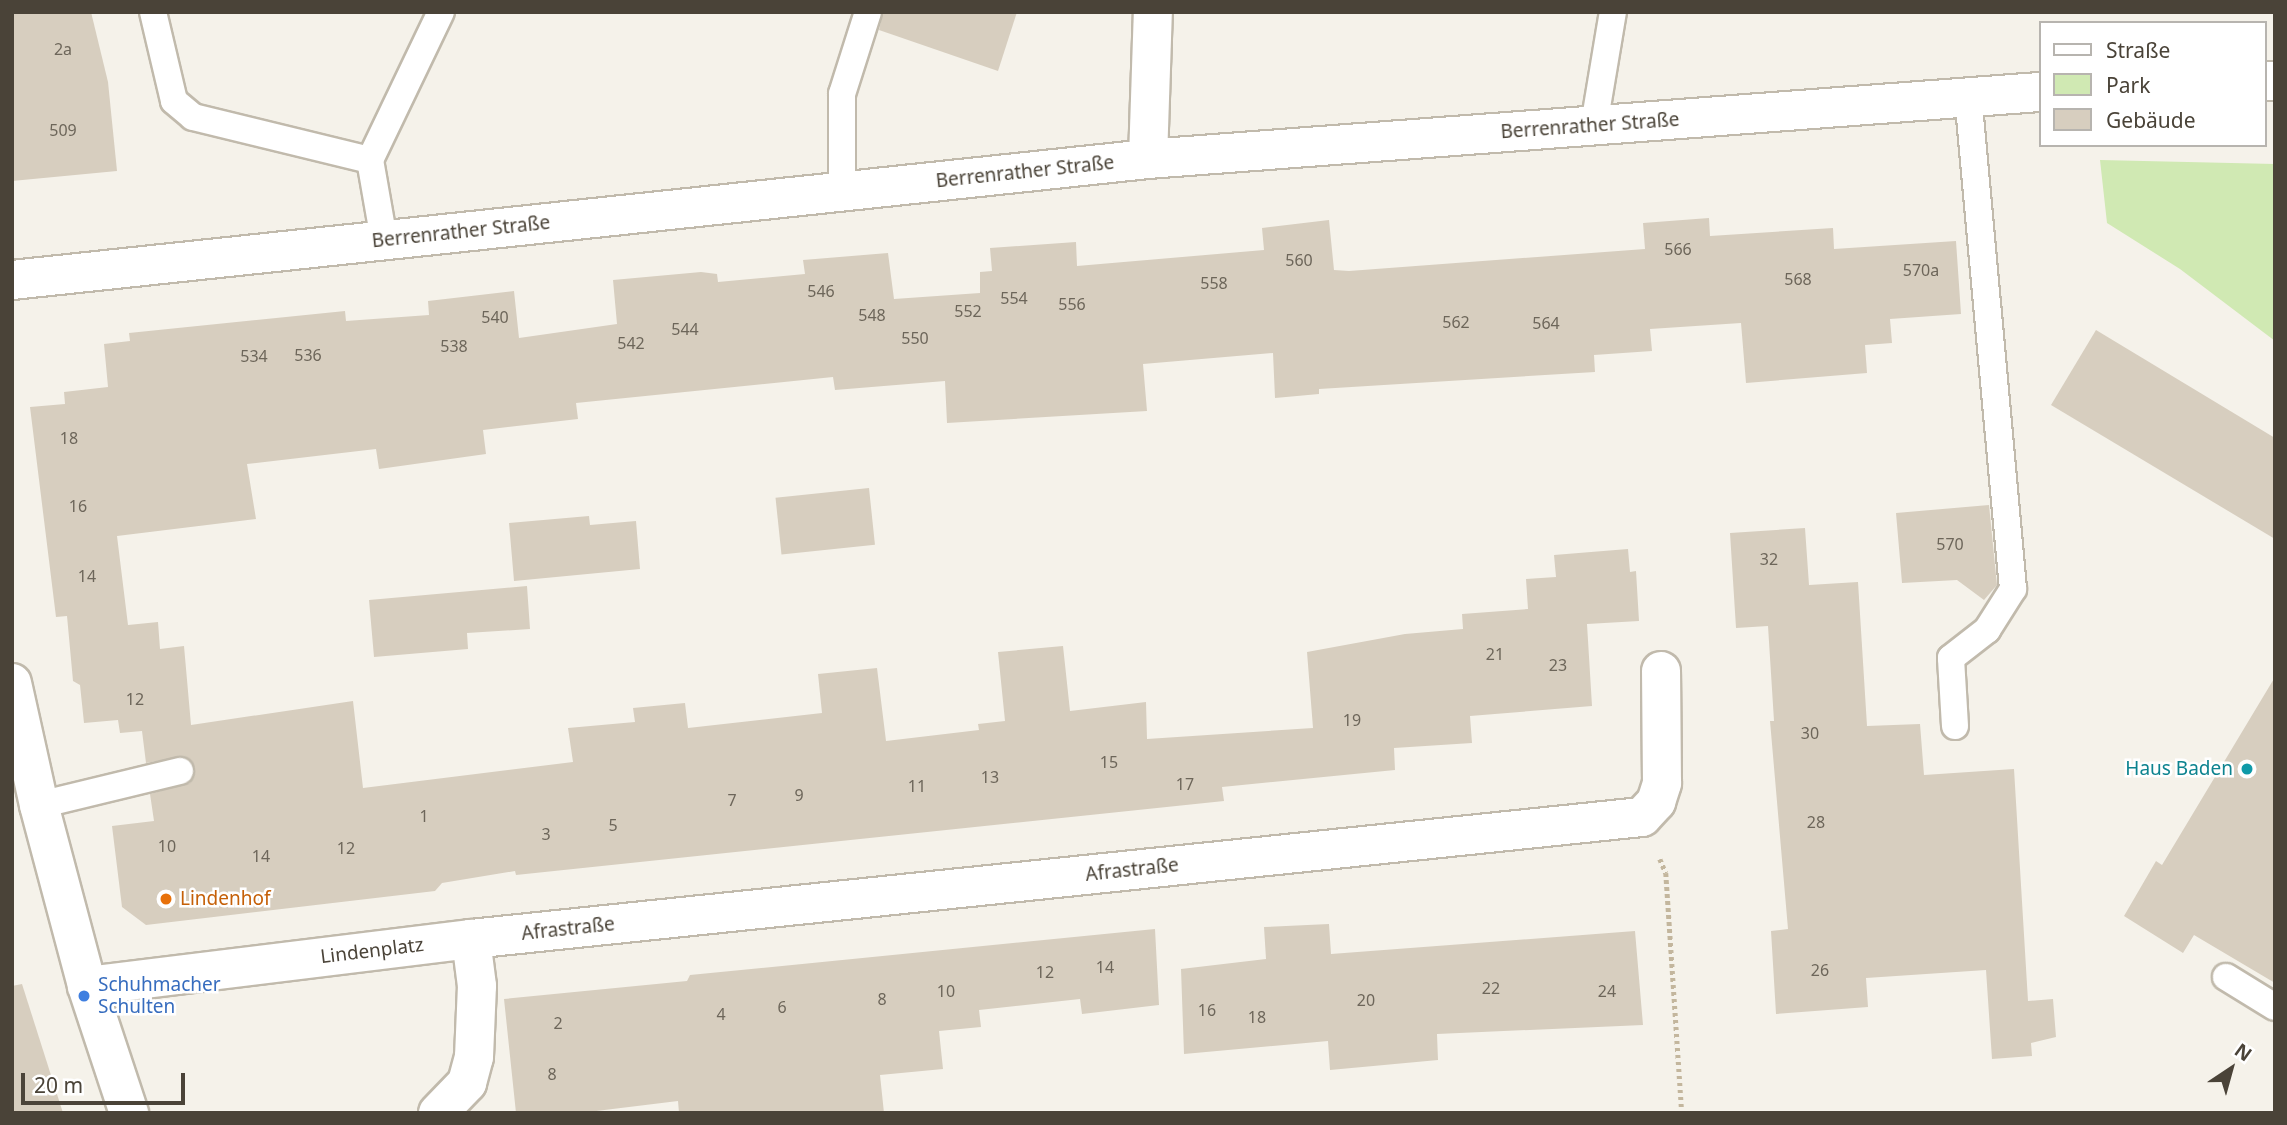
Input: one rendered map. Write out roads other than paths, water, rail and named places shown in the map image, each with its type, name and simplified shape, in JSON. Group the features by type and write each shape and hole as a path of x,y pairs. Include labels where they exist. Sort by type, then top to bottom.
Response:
{"street":[{"path":"1148,159 1153,12"},
{"name":"Berrenrather Straße","path":"12,281 1148,159 2038,92"},
{"name":"Afrastraße","path":"471,940 1642,817 1656,802 1662,783 1661,671"},
{"path":"12,683 39,805 87,986 129,1113"},
{"path":"438,1113 467,1083 474,1057 477,986 471,940"},
{"name":"Lindenplatz","path":"87,986 471,940"}],"lane":[{"path":"153,12 174,101 193,117 370,160"},
{"path":"384,240 370,160 441,12"},
{"path":"842,191 842,94 868,12"},
{"path":"1594,125 1613,12"},
{"path":"1955,726 1951,659 1987,630 2013,589 1968,98"},
{"path":"39,805 180,771"},
{"path":"2226,977 2275,1007"}],"place":[{"name":"Haus Baden","path":"2247,769"},
{"name":"Lindenhof","path":"166,899"},
{"name":"Schuhmacher Schulten","path":"84,996"}]}
